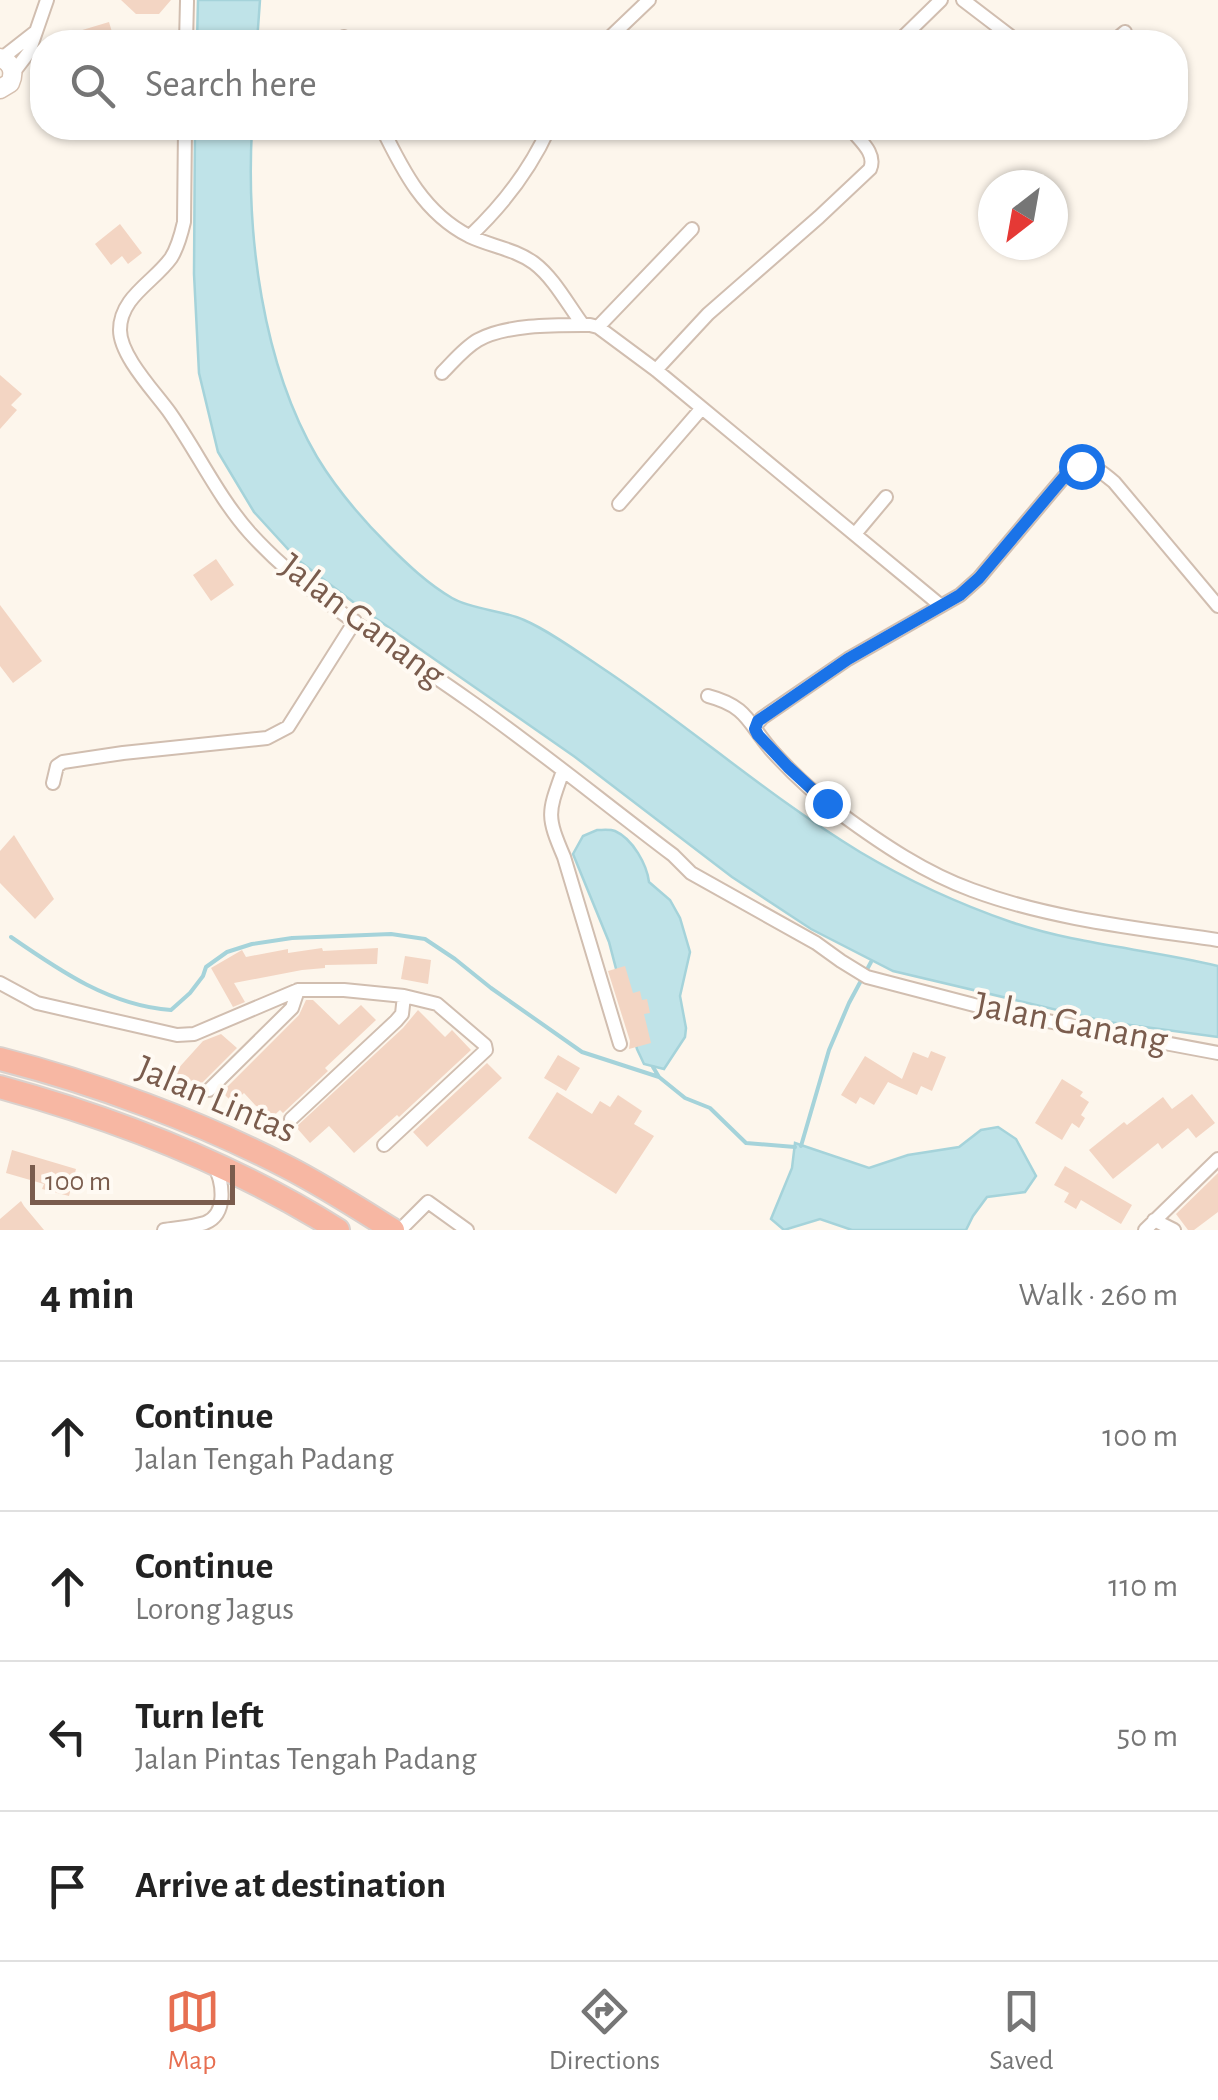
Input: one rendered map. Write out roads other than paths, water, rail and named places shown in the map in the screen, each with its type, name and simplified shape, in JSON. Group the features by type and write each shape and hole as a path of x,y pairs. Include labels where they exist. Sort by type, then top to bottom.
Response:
{"highway":[{"name":"Jalan Lintas","path":"0,1059 86,1084 223,1137 286,1166 397,1230"},
{"name":"Jalan Lintas","path":"0,1086 120,1126 212,1163 333,1228"}],"street":[{"path":"36,30 46,0"},
{"path":"617,30 648,0"},
{"path":"911,30 942,0"},
{"path":"963,0 1002,30"},
{"path":"186,1 186,30"},
{"path":"0,89 10,83 5,63 30,49"},
{"name":"Jalan Ganang","path":"185,140 181,237 166,264 125,309 120,321 121,343 174,418 227,505 250,533 314,591 471,702 673,855 691,873 863,974 1005,1013 1216,1057"},
{"path":"388,140 421,198 438,215 470,236 536,264 582,325"},
{"path":"470,236 526,174 543,140"},
{"path":"656,370 708,314 870,168 871,156 859,140"},
{"path":"598,327 692,229"},
{"path":"442,373 464,350 491,334 531,327 598,327 656,370 940,606"},
{"path":"618,504 702,408"},
{"path":"756,725 848,659 960,595 1074,469 1090,466 1114,482 1218,606"},
{"path":"854,534 886,497"},
{"path":"53,783 57,766 62,762 267,738 288,727 355,622"},
{"path":"708,696 734,706 756,725 758,735 776,756 827,803 888,847 969,889 1043,911 1218,940"},
{"path":"563,771 550,812 551,827 564,857 620,1044"},
{"path":"0,983 36,1003 186,1036 298,990 404,996 437,1004 486,1050 384,1145"},
{"path":"210,1090 292,1008 298,990"},
{"path":"291,1119 396,1021 402,1014 404,996"},
{"path":"1150,1225 1218,1160"},
{"path":"212,1163 220,1181 222,1201"},
{"path":"164,1230 210,1220 222,1201 240,1188 258,1185"},
{"path":"397,1230 428,1202 467,1230"},
{"path":"1150,1225 1174,1230"}],"water":[{"path":"198,0 260,0 258,30 197,30"},
{"path":"195,140 252,140 255,254 283,381 298,420 325,469 359,514 411,567 452,598 515,617 558,639 828,832 915,882 1036,930 1218,966 1218,1037 1108,1022 893,971 811,929 732,877 575,757 361,608 298,560 254,512 218,452 199,373 194,274"},
{"path":"597,830 615,831 633,846 649,882 670,900 680,918 690,952 680,996 685,1037 664,1069 644,1064 637,1049 609,942 573,854 583,836"},
{"path":"998,1127 1016,1139 1036,1176 1025,1192 987,1197 966,1230 852,1230 820,1219 784,1230 771,1219 792,1168 795,1143 869,1168 908,1155 959,1147 981,1130"}],"waterway":[{"path":"11,937 67,974 107,994 171,1010 190,993 206,967 227,952 252,944 292,938 391,934 425,939 582,1052 659,1077"},
{"path":"801,1146 829,1050 871,962"},
{"path":"653,1067 659,1077 685,1098 710,1108 746,1143 795,1147"}]}
